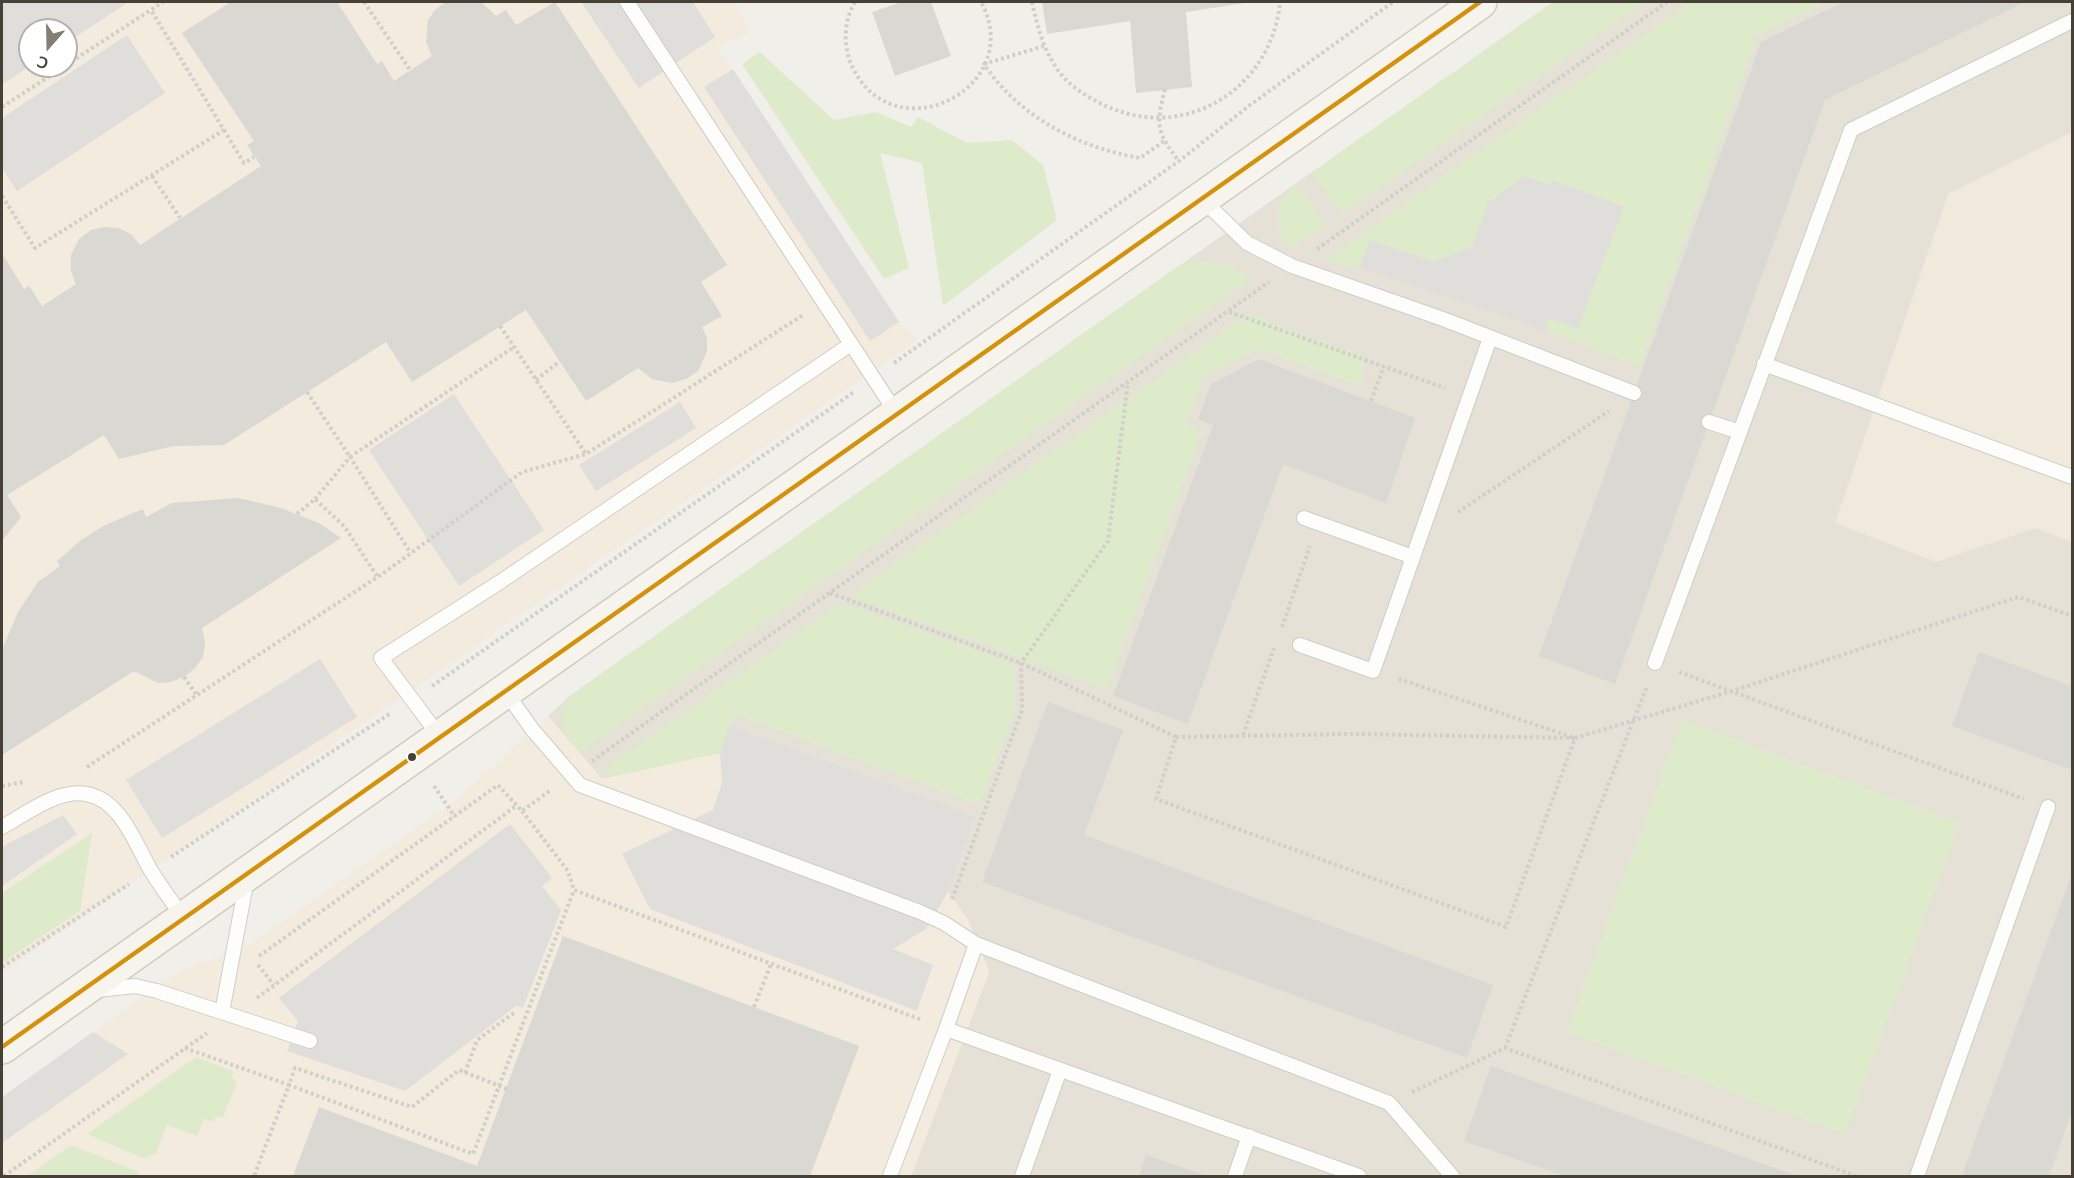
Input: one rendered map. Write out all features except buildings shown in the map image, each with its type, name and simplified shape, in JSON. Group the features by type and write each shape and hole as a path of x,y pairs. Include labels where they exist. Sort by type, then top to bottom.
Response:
{"main road":[{"path":"2,1047 1480,2"}],"lane":[{"path":"627,2 897,414"},
{"path":"1655,663 1851,130 2073,21"},
{"path":"1202,199 1247,243 1292,266 1634,393"},
{"path":"1300,645 1373,671 1490,338"},
{"path":"440,737 381,658 500,582 851,344"},
{"path":"1764,364 2073,477"},
{"path":"1709,422 1740,432"},
{"path":"1304,518 1413,556"},
{"path":"505,691 532,729 580,785 944,923 976,944 1389,1103 1452,1176"},
{"path":"2,827 53,799 85,794 105,800 118,816 184,918"},
{"path":"1917,1176 2048,807"},
{"path":"227,1014 248,872"},
{"path":"890,1176 976,944"},
{"path":"69,999 105,988 135,986 310,1041"},
{"path":"946,1029 1359,1176"},
{"path":"1022,1176 1060,1070"},
{"path":"1235,1176 1249,1136"}],"path":[{"path":"78,58 163,2"},
{"path":"364,2 410,70"},
{"path":"855,2 845,32 848,55 857,77 873,94 894,105 916,109 941,106 963,93 979,75 989,52 990,27 981,2"},
{"path":"1032,2 1044,46 1059,71 1086,97 1120,113 1157,118 1197,112 1233,92 1261,63 1278,25 1280,2"},
{"path":"2,967 411,700 873,378 1179,161 1393,2"},
{"path":"522,811 1667,2"},
{"path":"151,10 244,163 254,157"},
{"path":"984,64 1044,46"},
{"path":"984,64 1013,101 1063,132 1091,145 1140,158 1164,141"},
{"path":"2,107 47,78"},
{"path":"1165,89 1157,118 1164,141 1179,161"},
{"path":"2,196 35,248 224,130"},
{"path":"152,176 180,218"},
{"path":"80,772 377,576 522,472 586,454 824,302"},
{"path":"1228,311 1450,390"},
{"path":"500,326 586,454"},
{"path":"297,514 315,500 350,457 514,347"},
{"path":"536,380 560,361"},
{"path":"1371,401 1384,366"},
{"path":"944,923 1022,710 1021,663 1108,541 1128,382"},
{"path":"308,392 410,552"},
{"path":"1420,537 1634,393"},
{"path":"315,500 344,526 377,576"},
{"path":"829,593 1021,663 1176,737 1351,734 1575,738 1732,691 2018,597 2073,616"},
{"path":"1389,1103 1505,1048 1655,663 2048,807"},
{"path":"1373,671 1575,738"},
{"path":"184,677 196,695"},
{"path":"1176,737 1156,799 1506,927 1575,738"},
{"path":"2,786 30,781"},
{"path":"186,1048 473,1154 574,890 568,871 522,811 498,785 254,959 274,985"},
{"path":"4,1176 186,1048 227,1014 274,985 516,806"},
{"path":"574,890 946,1029"},
{"path":"754,1007 771,964"},
{"path":"465,1072 477,1040 515,1011"},
{"path":"1505,1048 1856,1176"},
{"path":"254,1176 295,1068 412,1107 459,1070 507,1089"}],"shaded area":[{"path":"2,2 736,2 750,33 717,47 899,322 918,340 2,973"},
{"path":"2,2 129,2 78,35 78,18 18,18 18,74 2,85"},
{"path":"581,2 693,2 715,37 639,88"},
{"path":"1553,2 2072,2 2072,1176 911,1176 989,972 968,920 948,892 730,726 720,753 602,779 548,716 571,695"},
{"path":"127,35 165,93 17,191 2,168 2,118 62,78 78,78 78,68"},
{"path":"733,69 899,322 870,341 704,87"},
{"path":"2072,132 2072,542 2035,528 1936,562 1835,523 1948,194"},
{"path":"1524,176 1551,185 1553,180 1624,207 1577,329 1550,318 1545,330 1359,267 1370,240 1434,262 1472,247 1488,203"},
{"path":"454,394 544,530 459,586 369,450"},
{"path":"680,402 696,428 596,491 579,465"},
{"path":"320,659 357,717 162,838 126,780"},
{"path":"548,716 602,779 720,753 730,725 976,816 948,892 968,920 989,972 911,1176 2,1176 2,1097 179,972 252,943 452,803"},
{"path":"730,725 976,816 948,892 926,929 893,949 933,965 917,1011 650,909 622,854 713,810 722,783 720,753"},
{"path":"63,815 77,834 2,886 2,847"},
{"path":"510,824 552,878 542,886 561,910 523,1008 516,1006 405,1091 287,1051 298,1021 279,998"},
{"path":"93,1032 128,1054 2,1143 2,1097"}],"green space":[{"path":"1553,2 1645,2 1342,215 1311,173"},
{"path":"1690,2 1828,2 1752,38 1755,43 1640,366 1545,330 1549,318 1577,329 1624,207 1553,180 1551,185 1488,203 1472,247 1434,262 1371,240 1359,267 1352,268 1326,259"},
{"path":"760,52 834,120 876,112 911,127 918,117 967,143 1012,140 1043,165 1057,220 943,306 922,163 880,153 909,268 884,279 742,64"},
{"path":"1295,183 1327,225 1293,248 1280,234 1278,216 1284,198"},
{"path":"1195,260 1227,265 1253,278 580,753 566,733 562,718 571,695 1180,265"},
{"path":"1247,314 1364,357 1360,386 1259,349 1203,378 1186,425 1202,432 1107,689 854,598 854,592"},
{"path":"847,604 1014,664 1014,716 980,805 735,714 720,753 616,776 601,771 835,606"},
{"path":"1682,720 1960,823 1845,1134 1567,1032"},
{"path":"92,833 80,911 2,963 2,893"},
{"path":"196,1057 233,1071 232,1077 237,1082 223,1117 216,1117 212,1122 204,1119 197,1136 167,1125 155,1155 145,1159 87,1134"},
{"path":"71,1145 139,1172 138,1176 27,1176"}],"transit line":[{"path":"2,1047 1480,2"}]}
